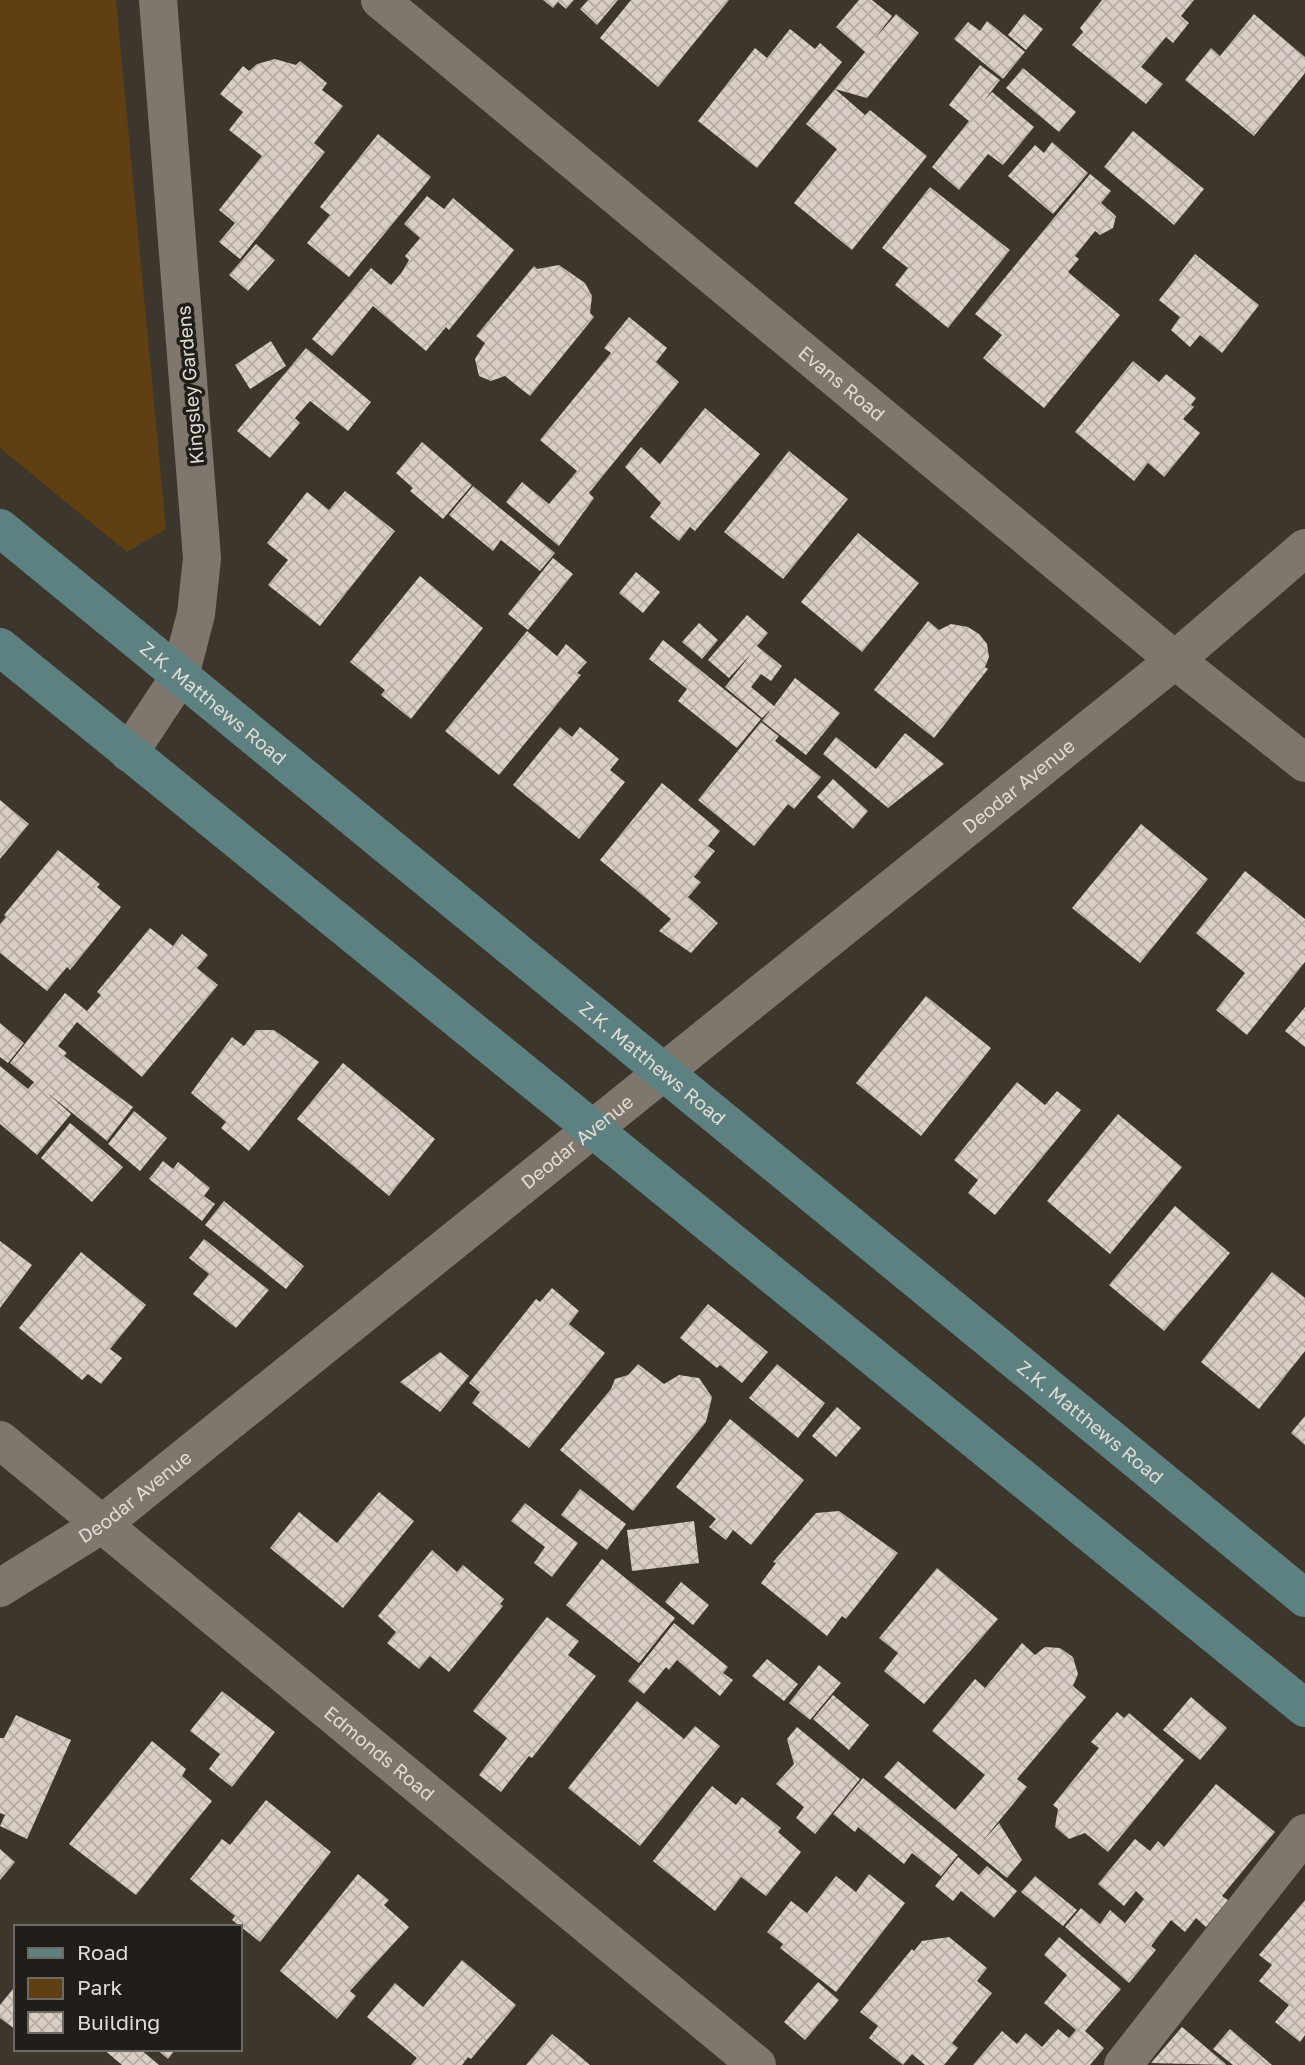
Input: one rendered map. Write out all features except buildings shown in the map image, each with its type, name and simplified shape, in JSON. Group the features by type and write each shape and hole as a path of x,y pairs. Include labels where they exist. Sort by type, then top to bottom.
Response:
{"street":[{"name":"Kingsley Gardens","path":"129,753 180,676 196,614 202,558 158,0"},
{"name":"Evans Road","path":"380,0 1175,660 1305,763"},
{"name":"Z.K. Matthews Road","path":"0,528 1305,1598"},
{"name":"Deodar Avenue","path":"0,1588 102,1525 663,1070 1175,660 1305,548"},
{"path":"0,647 1305,1708"},
{"name":"Edmonds Road","path":"0,1440 757,2065"},
{"path":"1123,2065 1305,1833"}],"green space":[{"path":"0,0 116,0 166,529 127,552 0,448"}]}
